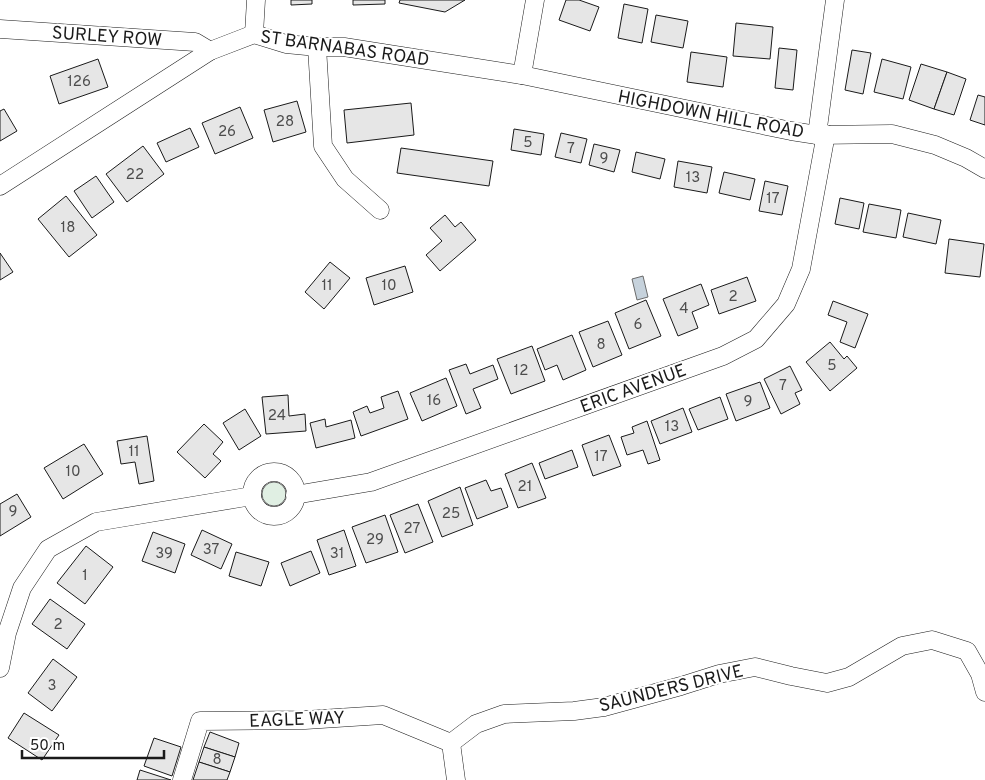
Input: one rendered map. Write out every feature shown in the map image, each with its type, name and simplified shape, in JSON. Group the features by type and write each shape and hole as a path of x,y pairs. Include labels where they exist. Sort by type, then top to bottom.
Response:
{"street":[{"path":"254,34 256,0"},
{"path":"522,75 535,0"},
{"name":"ERIC AVENUE","path":"296,495 371,482 723,356 756,338 786,304 801,269 821,134 835,0"},
{"name":"SURLEY ROW","path":"0,29 195,42 210,52"},
{"name":"ST BARNABAS ROAD","path":"0,186 210,52 254,34 286,44 344,47 522,75"},
{"path":"317,47 323,146 345,178 380,210"},
{"name":"HIGHDOWN HILL ROAD","path":"522,75 791,131 821,134 892,134 935,145 966,158 985,169"},
{"path":"273,472 292,482 296,495 290,508 278,516 264,514 258,509 252,496 253,489 260,477 273,472"},
{"path":"0,668 7,633 22,588 48,548 96,522 252,496"},
{"name":"SAUNDERS DRIVE","path":"451,743 476,724 504,714 574,711 604,707 718,674 754,667 827,682 849,677 902,646 932,640 967,651 980,674 985,692"},
{"name":"EAGLE WAY","path":"182,780 200,721 306,720 383,714 451,743"},
{"path":"451,743 456,780"}],"green space":[{"path":"274,482 282,486 286,494 282,502 274,506 266,502 262,494 266,486"}],"shaded area":[{"path":"643,276 648,297 637,300 632,279"}],"building":[{"path":"291,0 312,0 312,4 291,5"},
{"path":"353,0 385,0 385,4 353,5"},
{"path":"400,0 465,0 445,12 399,3"},
{"path":"566,0 579,0 599,7 590,31 559,20"},
{"path":"624,4 648,9 642,43 618,38"},
{"path":"656,15 688,21 683,48 651,42"},
{"path":"736,23 773,27 770,59 733,56"},
{"path":"779,48 797,50 793,90 775,88"},
{"path":"852,50 871,53 863,94 845,90"},
{"path":"691,52 727,57 723,87 687,82"},
{"path":"98,59 108,87 59,104 50,76"},
{"path":"882,59 911,67 903,99 874,92"},
{"path":"921,64 947,72 934,109 909,100"},
{"path":"947,72 966,79 954,115 934,109"},
{"path":"978,95 985,97 985,125 970,120"},
{"path":"297,101 306,132 273,142 264,110"},
{"path":"411,103 414,135 347,143 344,110"},
{"path":"240,107 253,138 215,154 202,123"},
{"path":"4,109 17,131 0,141 0,111"},
{"path":"190,128 199,147 166,162 157,143"},
{"path":"514,129 544,134 541,155 511,150"},
{"path":"561,133 587,139 581,163 555,157"},
{"path":"594,144 620,150 614,172 589,165"},
{"path":"143,146 164,174 127,202 106,174"},
{"path":"401,148 493,161 489,186 397,173"},
{"path":"636,152 665,159 660,179 632,172"},
{"path":"678,161 712,167 707,193 674,187"},
{"path":"724,172 755,179 750,200 719,193"},
{"path":"96,176 114,202 92,218 74,191"},
{"path":"765,181 788,186 782,215 759,211"},
{"path":"66,196 97,235 69,257 38,219"},
{"path":"840,198 864,203 859,229 835,224"},
{"path":"869,204 901,210 896,238 863,232"},
{"path":"908,213 941,220 936,244 903,237"},
{"path":"445,215 455,227 461,222 476,240 440,271 426,255 442,241 430,228"},
{"path":"949,239 984,244 980,277 945,273"},
{"path":"0,253 13,272 0,280"},
{"path":"330,262 350,278 324,309 305,292"},
{"path":"405,266 413,292 374,305 366,278"},
{"path":"747,277 756,301 719,314 711,290"},
{"path":"701,284 709,305 692,312 698,328 678,336 663,299"},
{"path":"646,300 661,336 629,349 615,313"},
{"path":"833,301 868,314 855,348 840,342 847,322 828,315"},
{"path":"608,321 622,355 593,367 579,332"},
{"path":"572,335 586,370 563,380 557,365 545,370 537,349"},
{"path":"830,342 844,359 847,356 857,368 830,391 806,362"},
{"path":"532,346 545,381 511,394 497,359"},
{"path":"466,364 470,374 493,365 498,379 473,389 481,408 466,414 449,370"},
{"path":"790,366 802,390 795,393 800,404 781,414 764,379"},
{"path":"446,378 457,406 422,421 410,393"},
{"path":"760,382 770,408 736,421 726,394"},
{"path":"398,391 408,419 361,436 353,412 367,406 370,413 384,408 381,397"},
{"path":"288,395 289,416 305,414 306,431 266,434 262,397"},
{"path":"720,397 728,419 698,430 689,409"},
{"path":"683,408 692,432 660,444 651,421"},
{"path":"245,409 261,436 239,450 223,423"},
{"path":"325,419 326,427 351,420 355,438 316,448 310,423"},
{"path":"647,421 660,460 648,464 643,450 627,455 621,437 634,433 632,427"},
{"path":"204,424 223,442 213,454 221,461 205,478 177,452"},
{"path":"609,435 621,466 593,476 582,445"},
{"path":"147,436 154,481 139,484 135,462 121,464 117,441"},
{"path":"84,444 103,474 63,499 44,468"},
{"path":"572,450 578,467 545,479 539,463"},
{"path":"532,463 546,498 518,508 505,474"},
{"path":"486,480 491,491 501,488 508,507 477,519 465,488"},
{"path":"460,487 473,525 442,537 428,501"},
{"path":"17,494 31,517 0,536 0,504"},
{"path":"418,504 433,542 405,553 390,515"},
{"path":"385,515 398,552 366,563 352,527"},
{"path":"202,530 232,544 221,569 191,555"},
{"path":"344,530 356,566 329,575 317,540"},
{"path":"153,532 185,544 175,573 142,561"},
{"path":"86,546 113,567 85,604 57,583"},
{"path":"311,551 320,573 290,586 281,563"},
{"path":"236,552 269,562 261,586 229,576"},
{"path":"50,599 85,624 67,649 32,624"},
{"path":"53,659 77,677 52,711 28,693"},
{"path":"24,713 59,735 42,760 8,738"},
{"path":"210,732 239,743 235,757 204,747"},
{"path":"154,738 181,747 172,776 144,766"},
{"path":"204,747 235,757 230,772 199,762"},
{"path":"199,762 230,772 227,780 193,780"},
{"path":"140,770 171,780 137,780"}]}
